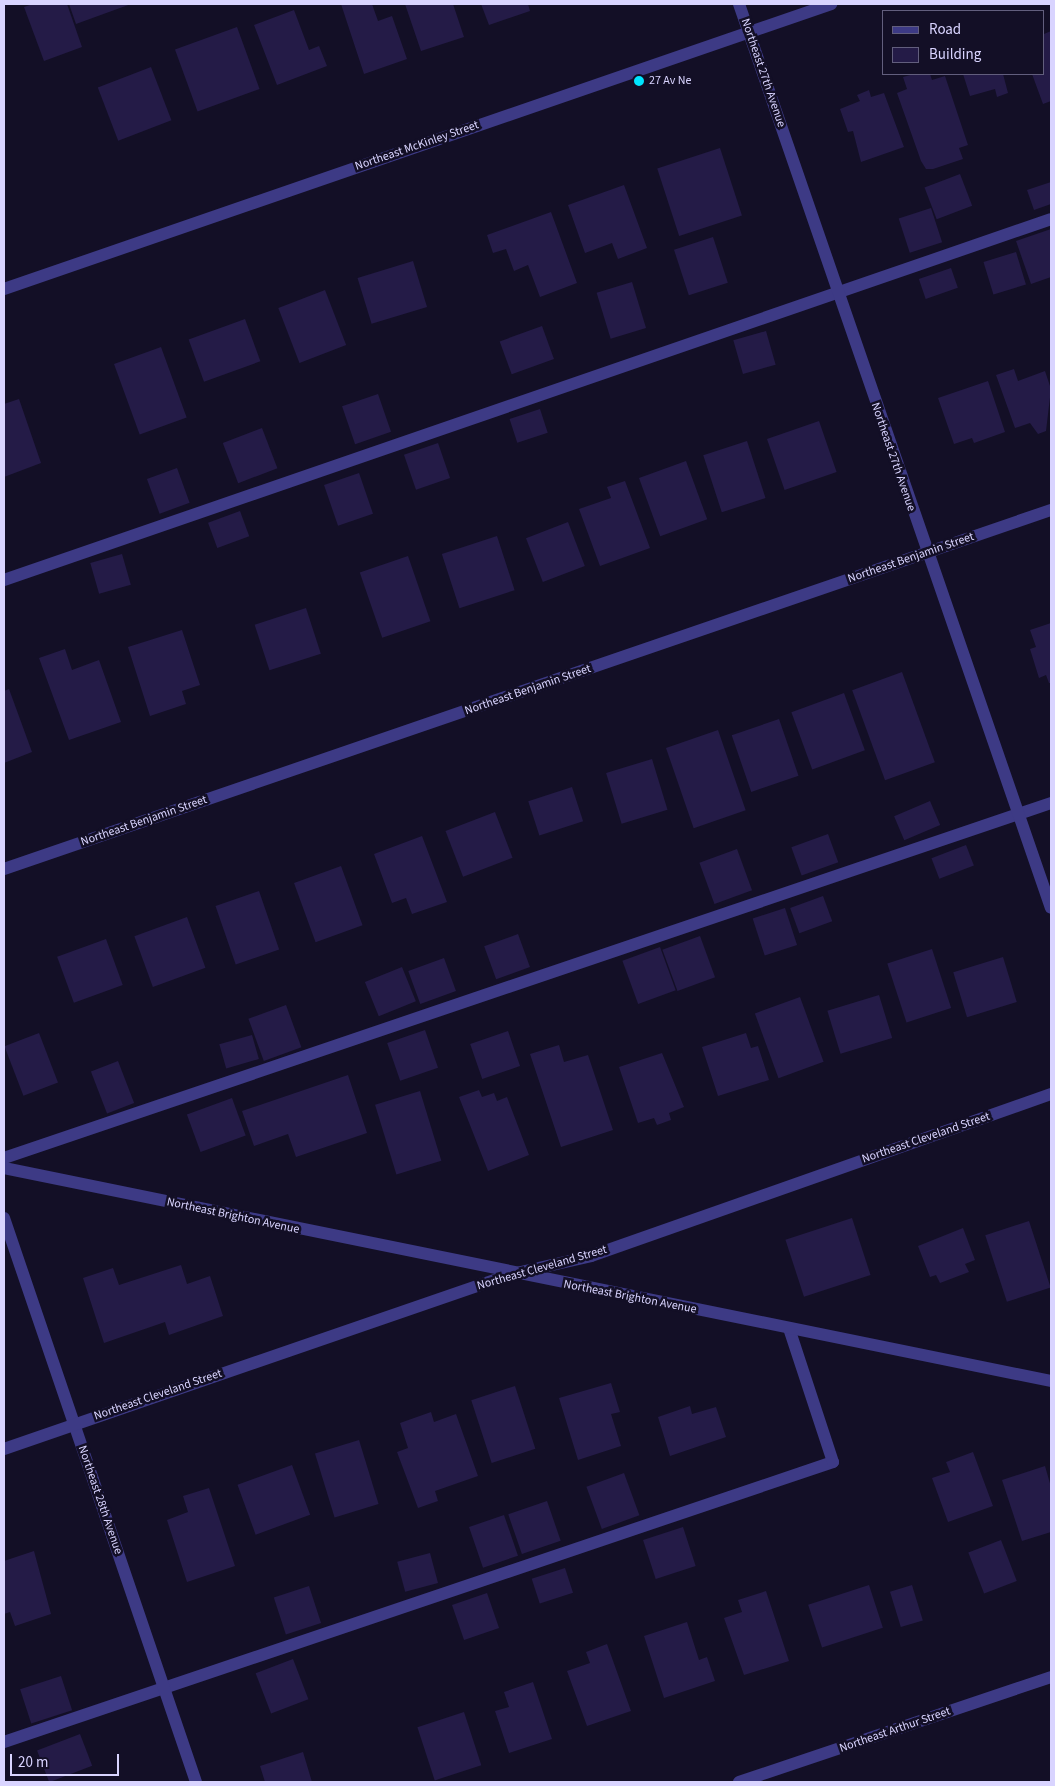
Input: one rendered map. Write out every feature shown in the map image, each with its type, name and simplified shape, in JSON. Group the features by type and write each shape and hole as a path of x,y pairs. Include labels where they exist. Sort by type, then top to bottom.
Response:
{"street":[{"name":"Northeast 27th Avenue","path":"739,4 836,293 1051,908"},
{"name":"Northeast McKinley Street","path":"4,288 831,4"},
{"path":"4,580 1051,220"},
{"name":"Northeast Benjamin Street","path":"4,869 1051,510"},
{"path":"4,1158 1051,803"},
{"name":"Northeast Cleveland Street","path":"4,1449 512,1274 592,1256 1051,1094"},
{"name":"Northeast Brighton Avenue","path":"4,1168 512,1274 1051,1381"},
{"name":"Northeast 28th Avenue","path":"4,1218 196,1782"},
{"path":"4,1742 164,1686 833,1462 789,1328"},
{"name":"Northeast Arthur Street","path":"739,1782 1051,1677"}],"building":[{"path":"33,4 67,4 82,47 44,61 24,7"},
{"path":"69,4 131,4 76,24"},
{"path":"341,4 372,4 378,21 392,16 407,59 364,74"},
{"path":"405,4 453,4 464,37 421,51"},
{"path":"481,4 528,4 530,11 489,25"},
{"path":"294,10 309,50 319,46 327,66 277,85 254,25"},
{"path":"237,27 260,89 198,112 175,50"},
{"path":"1051,31 1051,101 1043,104 1032,75 1045,75 1045,34"},
{"path":"151,67 171,120 118,141 98,87"},
{"path":"930,75 932,80 945,76 968,145 959,148 963,159 933,169 926,169 921,161 897,93 907,89 903,77"},
{"path":"963,75 1003,75 1008,93 997,97 995,89 970,96"},
{"path":"869,90 871,97 884,93 904,147 861,162 853,131 848,132 840,109 860,101 857,95"},
{"path":"720,148 742,216 679,236 657,168"},
{"path":"960,174 972,206 937,219 925,188"},
{"path":"1051,182 1051,204 1034,210 1027,190"},
{"path":"624,185 647,248 618,259 612,243 585,253 568,205"},
{"path":"931,208 942,242 910,253 899,219"},
{"path":"551,212 577,283 540,297 528,265 514,271 506,249 493,253 487,235"},
{"path":"1051,229 1051,277 1031,284 1016,241"},
{"path":"713,237 728,283 689,295 674,250"},
{"path":"1016,252 1026,285 993,294 983,262"},
{"path":"413,261 427,307 372,324 358,278"},
{"path":"951,268 958,288 926,299 919,279"},
{"path":"632,282 646,328 611,339 597,293"},
{"path":"325,290 346,345 299,363 278,308"},
{"path":"245,319 260,361 204,382 189,340"},
{"path":"542,326 554,359 512,374 500,341"},
{"path":"766,331 776,365 743,374 733,340"},
{"path":"161,347 187,417 140,435 114,364"},
{"path":"1014,369 1018,381 1045,371 1051,389 1046,431 1038,434 1030,423 1015,428 996,375"},
{"path":"988,381 1005,432 974,443 972,438 954,444 938,398"},
{"path":"378,394 391,432 355,444 342,406"},
{"path":"19,399 41,463 4,477 4,404"},
{"path":"540,409 548,433 517,443 510,419"},
{"path":"819,421 837,472 785,490 767,439"},
{"path":"262,428 277,468 238,483 223,443"},
{"path":"747,441 766,498 722,512 703,455"},
{"path":"438,443 450,478 416,490 404,455"},
{"path":"686,461 707,519 660,536 639,478"},
{"path":"177,468 190,503 160,514 147,479"},
{"path":"359,473 373,514 338,526 324,485"},
{"path":"625,481 650,548 600,566 579,509 611,498 607,487"},
{"path":"240,511 249,536 217,548 208,523"},
{"path":"568,522 585,566 543,582 526,538"},
{"path":"497,536 515,590 459,608 442,554"},
{"path":"122,554 131,585 99,594 90,563"},
{"path":"408,556 430,621 382,638 360,573"},
{"path":"306,608 321,654 269,670 255,625"},
{"path":"1051,623 1051,683 1049,683 1046,675 1039,678 1030,649 1036,647 1030,630"},
{"path":"182,630 200,685 182,691 186,704 150,716 128,647"},
{"path":"65,649 72,670 99,660 121,722 69,740 39,658"},
{"path":"902,672 935,762 885,780 852,690"},
{"path":"9,689 32,752 4,763 4,691"},
{"path":"844,693 865,750 812,769 791,712"},
{"path":"779,719 799,776 751,792 732,735"},
{"path":"718,730 746,810 694,828 666,748"},
{"path":"652,759 667,810 622,824 606,773"},
{"path":"572,787 583,821 539,835 528,801"},
{"path":"930,801 940,825 904,840 894,816"},
{"path":"495,812 513,858 463,877 446,831"},
{"path":"828,834 838,862 802,876 791,847"},
{"path":"422,836 447,902 412,914 406,898 392,903 374,854"},
{"path":"966,845 974,866 939,879 931,858"},
{"path":"737,849 752,890 714,904 699,863"},
{"path":"341,866 363,925 316,942 294,883"},
{"path":"259,891 279,950 236,965 216,906"},
{"path":"823,896 832,921 799,933 790,908"},
{"path":"785,908 797,945 765,956 753,919"},
{"path":"187,917 205,968 153,987 134,936"},
{"path":"518,934 530,967 496,979 484,946"},
{"path":"700,936 715,977 677,991 662,950"},
{"path":"106,939 123,985 74,1003 57,957"},
{"path":"660,947 676,990 638,1004 622,961"},
{"path":"932,949 951,1008 906,1022 887,964"},
{"path":"1003,957 1017,1002 967,1017 953,972"},
{"path":"444,958 456,991 420,1004 408,971"},
{"path":"402,967 416,1001 379,1016 365,982"},
{"path":"879,995 892,1038 841,1054 827,1011"},
{"path":"800,997 824,1062 778,1078 755,1013"},
{"path":"286,1005 301,1047 264,1061 248,1019"},
{"path":"425,1030 438,1068 400,1081 387,1043"},
{"path":"508,1031 520,1066 482,1079 470,1044"},
{"path":"39,1033 58,1082 23,1096 4,1046"},
{"path":"746,1033 751,1048 758,1046 769,1080 718,1096 702,1047"},
{"path":"252,1035 259,1059 226,1068 219,1044"},
{"path":"559,1045 564,1062 588,1055 613,1130 561,1147 530,1054"},
{"path":"662,1053 684,1107 669,1113 671,1120 657,1125 654,1118 638,1123 619,1067"},
{"path":"118,1061 134,1103 107,1113 91,1071"},
{"path":"348,1075 367,1133 296,1157 288,1134 254,1146 242,1111"},
{"path":"479,1090 482,1097 494,1093 497,1101 507,1097 529,1155 488,1171 459,1097"},
{"path":"420,1091 441,1161 396,1175 375,1105"},
{"path":"232,1098 246,1136 201,1152 187,1114"},
{"path":"852,1218 871,1275 804,1297 785,1240"},
{"path":"1029,1221 1051,1288 1007,1302 985,1235"},
{"path":"963,1228 975,1260 965,1264 969,1272 940,1283 936,1275 930,1277 918,1246"},
{"path":"181,1265 187,1284 210,1276 223,1316 169,1335 165,1322 104,1343 83,1278 113,1268 119,1285"},
{"path":"611,1383 620,1412 611,1414 621,1446 578,1460 559,1398"},
{"path":"515,1386 535,1449 492,1463 471,1400"},
{"path":"690,1406 692,1414 716,1407 726,1437 670,1456 658,1417"},
{"path":"431,1412 434,1422 456,1414 478,1476 435,1491 438,1501 418,1508 397,1452 408,1448 400,1423"},
{"path":"359,1440 379,1504 335,1518 315,1453"},
{"path":"973,1452 993,1506 948,1522 932,1478 950,1472 946,1462"},
{"path":"292,1465 310,1515 256,1535 237,1485"},
{"path":"1045,1466 1051,1487 1051,1532 1022,1541 1002,1480"},
{"path":"624,1473 639,1515 602,1529 586,1487"},
{"path":"209,1488 235,1566 187,1582 167,1520 188,1512 183,1496"},
{"path":"547,1501 561,1541 522,1554 508,1514"},
{"path":"504,1515 518,1556 483,1568 469,1527"},
{"path":"683,1527 696,1566 656,1579 643,1540"},
{"path":"1001,1540 1017,1581 984,1594 968,1553"},
{"path":"34,1551 51,1614 15,1626 10,1612 4,1614 4,1561"},
{"path":"430,1553 438,1583 405,1592 397,1562"},
{"path":"565,1568 573,1593 540,1604 532,1579"},
{"path":"869,1585 883,1628 822,1648 808,1605"},
{"path":"912,1585 923,1620 901,1627 890,1592"},
{"path":"309,1586 321,1623 286,1635 274,1597"},
{"path":"766,1591 789,1661 744,1675 724,1618 742,1612 738,1600"},
{"path":"487,1593 499,1628 464,1640 452,1605"},
{"path":"687,1622 699,1660 707,1657 715,1681 664,1698 644,1636"},
{"path":"607,1644 631,1711 587,1726 567,1671 590,1663 586,1652"},
{"path":"293,1659 308,1699 271,1713 256,1673"},
{"path":"61,1676 72,1710 31,1724 20,1689"},
{"path":"533,1682 552,1739 509,1753 495,1711 509,1707 504,1692"},
{"path":"464,1712 481,1765 435,1780 417,1727"},
{"path":"80,1734 92,1766 49,1782 37,1750"},
{"path":"303,1752 312,1782 265,1782 260,1766"}],"place":[{"name":"27 Av Ne","path":"639,81"}]}
